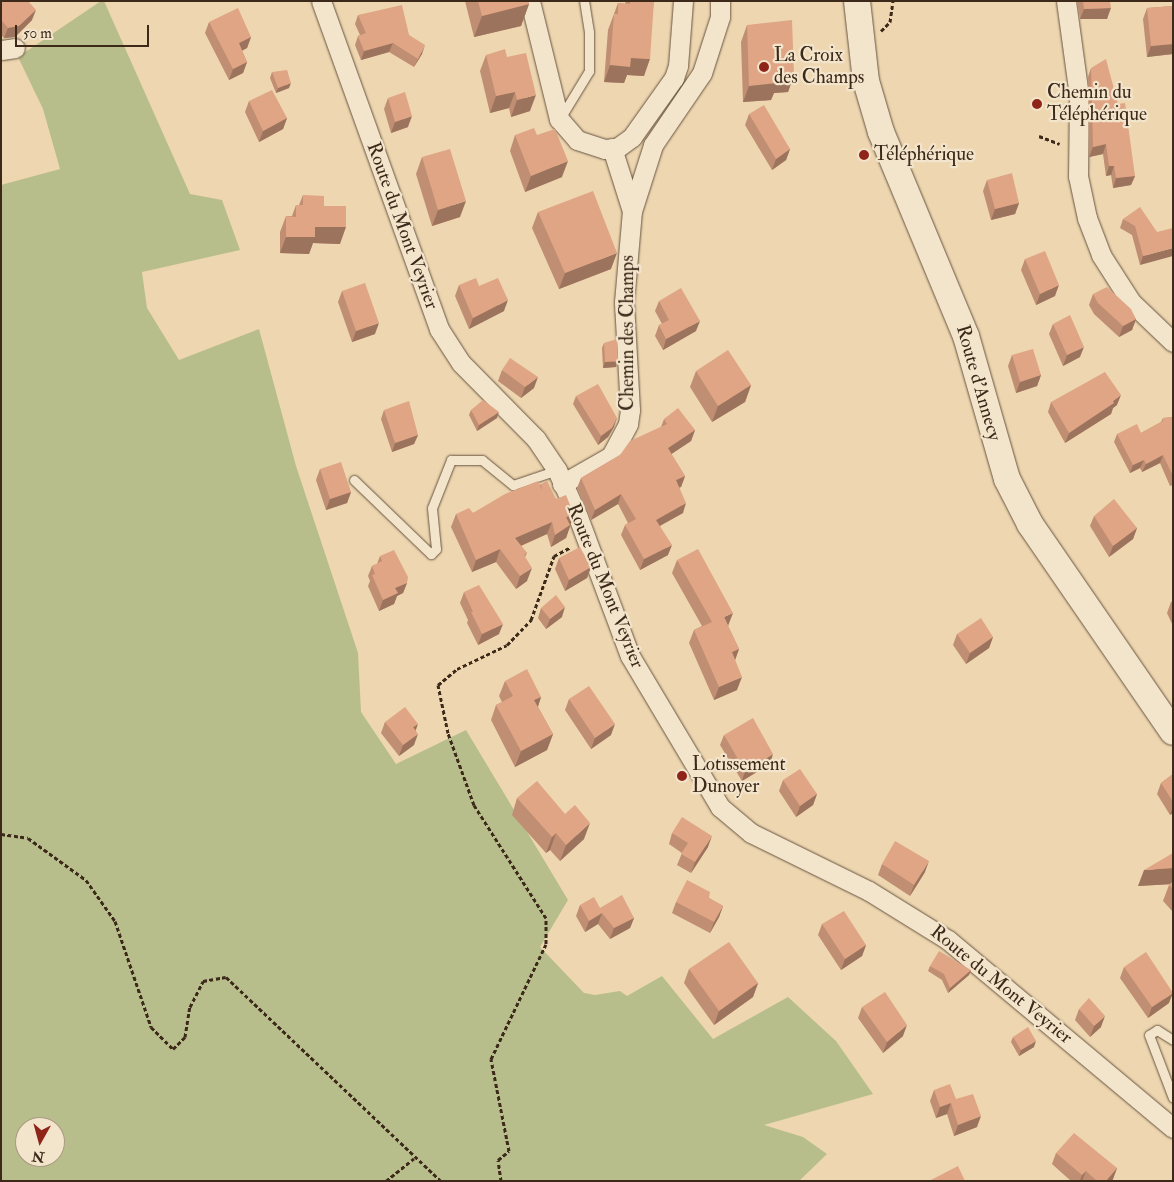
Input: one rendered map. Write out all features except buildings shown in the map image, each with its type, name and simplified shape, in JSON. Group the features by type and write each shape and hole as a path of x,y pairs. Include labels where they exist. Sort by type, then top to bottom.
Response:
{"main road":[{"name":"Route d'Annecy","path":"857,1 866,81 881,132 966,336 1007,479 1030,524 1173,732"}],"street":[{"name":"Route du Mont Veyrier","path":"321,1 439,329 460,363 536,439 560,477 630,656 700,778 730,818 765,841 868,891 934,930 980,964 1173,1128"},
{"path":"530,1 559,120 577,140 591,146 612,148 632,137 674,78 678,66 683,1"},
{"name":"Chemin des Champs","path":"560,477 611,456 629,417 624,302 632,211 653,145 702,73 720,17 720,1"},
{"path":"1066,1 1079,96 1077,151 1080,194 1101,255 1131,302 1173,342"},
{"name":"Chemin des Champs","path":"612,148 632,211"}],"lane":[{"path":"559,120 589,71 589,32 584,1"},
{"path":"354,480 431,554 436,549 432,508 451,460 482,460 512,485 560,477"},
{"path":"1173,1040 1157,1030 1149,1035 1173,1098"}],"path":[{"path":"872,32 888,27 892,1"},
{"path":"1039,136 1077,151"},
{"path":"501,1181 498,1160 509,1151 491,1059 546,944 546,918 474,805 448,733 438,685 457,669 507,646 531,620 554,556 568,550 584,536"},
{"path":"1,834 28,838 86,880 115,921 150,1027 173,1049 185,1037 190,1007 203,981 226,977 414,1158 441,1181"},
{"path":"386,1181 414,1158"}],"green space":[{"path":"101,1 104,1 190,194 222,200 240,250 142,272 147,308 179,360 259,329 296,466 358,653 361,712 396,764 466,730 568,900 540,947 584,993 595,995 620,991 627,996 662,976 713,1039 788,997 836,1041 873,1094 764,1125 803,1137 827,1154 799,1181 1,1181 1,185 60,169 43,109 18,57"}],"place":[{"name":"La Croix des Champs","path":"764,67"},
{"name":"Chemin du Téléphérique","path":"1037,104"},
{"name":"Téléphérique","path":"864,155"},
{"name":"Lotissement Dunoyer","path":"682,776"}]}
